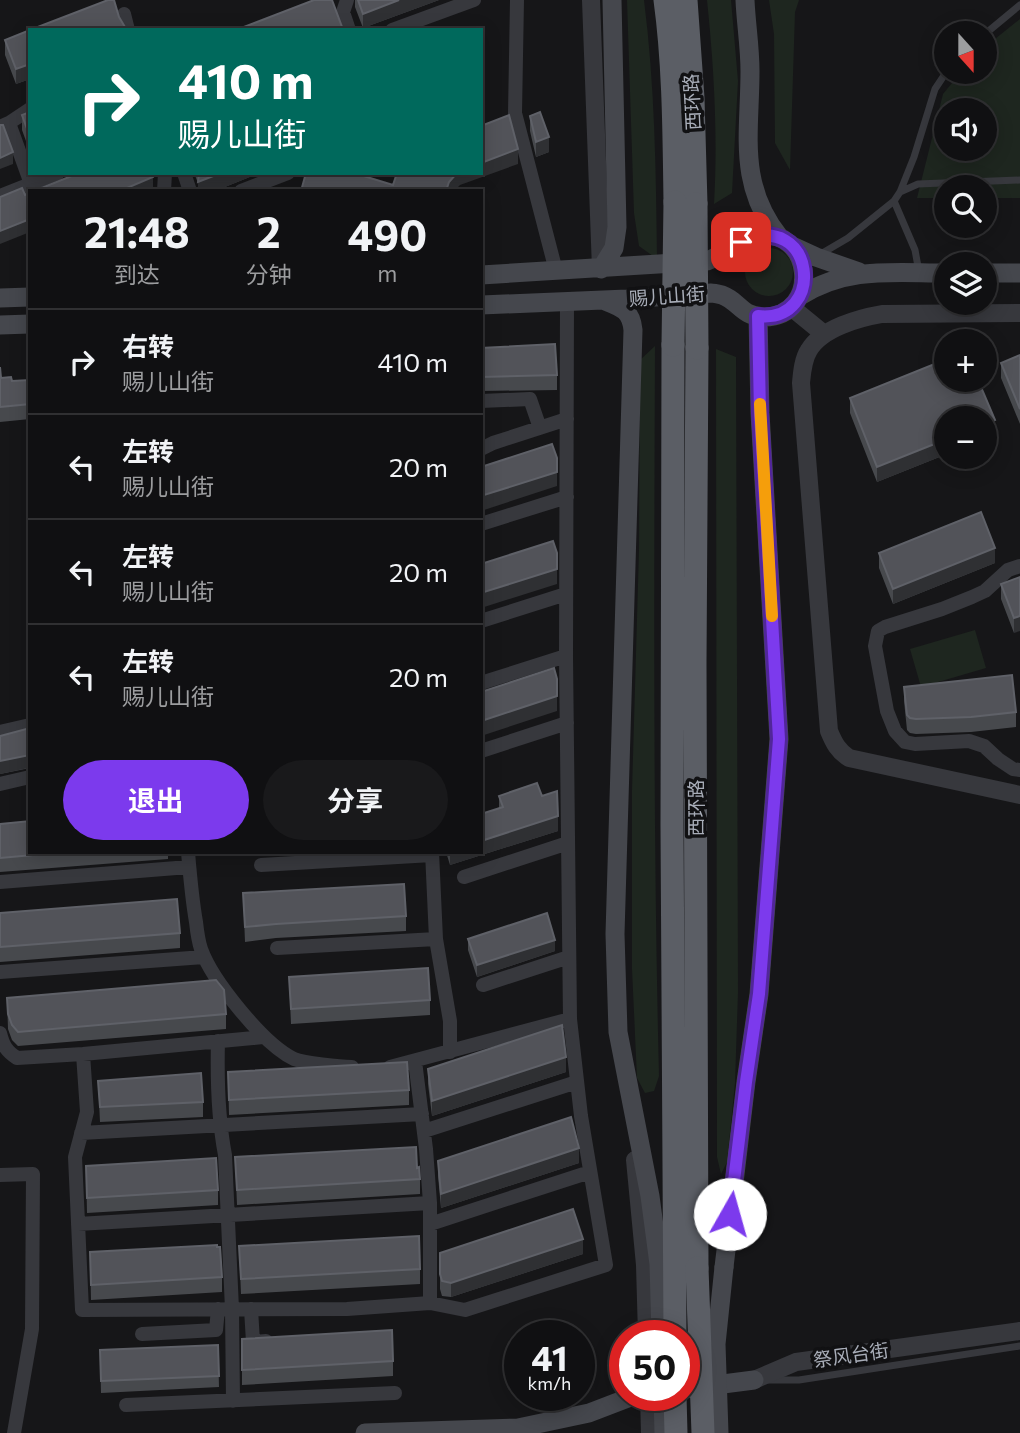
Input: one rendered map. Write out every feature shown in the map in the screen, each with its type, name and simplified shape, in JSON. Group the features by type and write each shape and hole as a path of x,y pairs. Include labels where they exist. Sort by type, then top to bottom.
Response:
{"highway":[{"name":"西环路","path":"665,0 674,118 686,203 697,348 695,662 669,1265"},
{"name":"西环路","path":"669,1265 673,345 693,98 686,0"},
{"path":"669,1265 674,1320"},
{"path":"669,1265 703,1433"},
{"path":"675,1411 676,1433"}],"main road":[{"path":"601,269 614,248 617,227 612,0"},
{"path":"745,0 750,69 748,145 751,181 763,214 800,257 804,269 804,283 795,301"},
{"name":"赐儿山街","path":"483,275 707,261 753,236 767,235 786,242"},
{"path":"786,242 816,257 863,273"},
{"path":"719,1433 716,1344 744,1096 759,994 779,739 760,413 758,316 779,314 832,279 863,273 934,273"},
{"path":"997,273 1020,273"},
{"name":"赐儿山街","path":"483,305 711,293 722,295 740,310 758,316"},
{"path":"0,298 28,297"},
{"path":"603,300 629,313 633,330 615,934 618,1032 650,1196 669,1265 663,1320"},
{"path":"0,325 28,324"},
{"name":"祭风台街","path":"700,1387 754,1380"},
{"path":"365,1433 518,1428 589,1413 609,1405"},
{"path":"663,1411 664,1433"}],"street":[{"path":"347,0 343,12 348,28"},
{"path":"398,28 474,0"},
{"path":"517,0 515,113 556,271"},
{"path":"591,0 601,269"},
{"path":"124,14 128,28"},
{"path":"28,110 4,125 31,184"},
{"path":"0,196 53,175"},
{"path":"246,189 283,175"},
{"path":"795,301 824,334"},
{"path":"83,1054 87,1112 75,1157 82,1310 347,1309 430,1303 465,1310 606,1265 590,1172 570,1019 566,656 568,302"},
{"path":"1020,313 882,314 866,317 824,334 809,349 802,368 801,383 829,731 834,744 839,752 849,758 1020,795"},
{"path":"483,401 530,399 540,428"},
{"path":"483,448 567,419"},
{"path":"483,523 567,497"},
{"path":"1020,566 1008,570 985,591 972,597 885,627 878,631 875,646 887,711 895,731 905,742 915,744 969,741 984,746 1013,769 1020,769"},
{"path":"483,620 566,594"},
{"path":"483,682 566,656"},
{"path":"483,750 567,723"},
{"path":"0,732 28,725"},
{"path":"0,784 28,777"},
{"path":"464,877 568,843"},
{"path":"261,865 432,854 436,939 450,1021 450,1052"},
{"path":"0,883 189,859 200,946 210,969 263,1037 295,1059 341,1067 394,1067 570,1019"},
{"path":"277,948 436,939"},
{"path":"0,972 204,957"},
{"path":"483,985 569,957"},
{"path":"0,1033 3,1045 17,1058 263,1037"},
{"path":"218,1041 220,1125 225,1155 228,1215 225,1309 233,1401"},
{"path":"415,1061 430,1203 430,1303"},
{"path":"424,1131 577,1082"},
{"path":"81,1133 422,1114"},
{"path":"430,1224 590,1172"},
{"path":"0,1175 33,1174 32,1329 14,1433"},
{"path":"78,1224 430,1203"},
{"path":"652,1320 669,1265"},
{"path":"251,1308 253,1342 279,1340"},
{"path":"142,1334 216,1330 225,1309"},
{"name":"祭风台街","path":"754,1380 796,1362 1020,1331"},
{"path":"126,1405 395,1394"},
{"path":"649,1411 650,1433"}],"lane":[{"path":"998,23 1020,5"},
{"path":"816,257 848,237 894,201 914,157 938,84"},
{"path":"900,192 918,184 1020,180"},
{"path":"894,201 915,250 919,273"},
{"path":"754,1380 799,1380 1020,1346"}],"shaded area":[{"path":"627,0 644,0 648,32 653,97 657,259 639,246 634,213"},
{"path":"707,0 731,0 738,81 732,193 714,204 715,102"},
{"path":"769,0 799,0 795,12 790,170 775,143 774,34"},
{"path":"1020,19 1020,198 997,198 997,175 934,175 934,198 917,198 934,130 934,161 997,161 997,98 942,98 951,84 998,84 998,37"},
{"path":"769,248 778,249 786,255 792,263 792,281 786,289 778,295 769,296 760,295 752,289 746,281 745,272 746,263 752,255 760,249"},
{"path":"655,346 654,620 659,1076 654,1091 645,1093 637,1078 632,969 632,791 639,550 640,360"},
{"path":"716,349 736,357 738,992 735,1083 727,1162 721,1174 717,1157"},
{"path":"975,630 986,668 921,687 910,649"}],"building":[{"path":"108,0 114,0 125,27 123,28 35,28"},
{"path":"314,0 332,0 342,27 339,28 241,28"},
{"path":"358,0 399,0 363,14"},
{"path":"28,31 28,65 16,69 5,40"},
{"path":"540,112 549,137 536,142 530,116"},
{"path":"28,113 28,132 22,115"},
{"path":"509,115 518,149 483,162 483,125"},
{"path":"0,125 3,125 13,152 0,158"},
{"path":"74,175 153,177 125,189 39,189"},
{"path":"199,175 216,175 198,182"},
{"path":"305,175 360,175 393,185 396,175 455,175 447,189 302,189"},
{"path":"22,188 25,195 28,194 28,220 0,231 0,197"},
{"path":"555,344 557,375 483,377 483,348"},
{"path":"1020,355 1020,409 1001,363"},
{"path":"934,364 934,392 983,392 989,406 934,406 934,444 877,467 850,398"},
{"path":"0,367 1,378 11,377 12,381 28,380 28,404 0,407"},
{"path":"552,444 557,458 557,472 483,495 483,466"},
{"path":"981,512 995,548 893,589 879,553"},
{"path":"553,541 557,553 557,569 483,592 483,563"},
{"path":"1020,577 1020,616 1014,618 1001,584"},
{"path":"554,668 557,679 557,696 483,720 483,691"},
{"path":"1012,675 1016,712 916,719 907,715 904,687"},
{"path":"28,729 28,755 0,761 0,736"},
{"path":"537,783 542,796 557,791 558,816 483,840 483,813 503,807 499,796"},
{"path":"28,821 28,854 44,854 0,858 0,824"},
{"path":"404,884 406,916 245,927 243,893"},
{"path":"177,899 180,933 0,947 0,913"},
{"path":"547,913 555,940 477,965 468,939"},
{"path":"428,968 430,1000 291,1009 289,977"},
{"path":"216,980 224,990 226,1014 18,1032 8,1014 7,998"},
{"path":"562,1025 566,1057 432,1101 428,1069"},
{"path":"407,1062 409,1090 229,1100 228,1072"},
{"path":"201,1073 203,1102 100,1107 98,1081"},
{"path":"571,1117 579,1148 441,1194 438,1161"},
{"path":"416,1147 420,1179 237,1190 235,1157"},
{"path":"216,1158 218,1190 87,1198 86,1166"},
{"path":"573,1209 583,1239 451,1283 442,1281 440,1253"},
{"path":"419,1236 420,1269 241,1279 239,1246"},
{"path":"217,1245 220,1247 222,1277 91,1285 90,1252"},
{"path":"392,1330 393,1361 242,1370 242,1339"},
{"path":"218,1345 219,1376 101,1381 100,1350"}],"slow traffic":[{"path":"760,404 772,616"}],"route":[{"path":"730,1214 759,994 779,739 760,413 758,316 779,314 791,307 800,296 804,283 804,269 800,257 792,246 780,238 753,236 741,242"}]}
